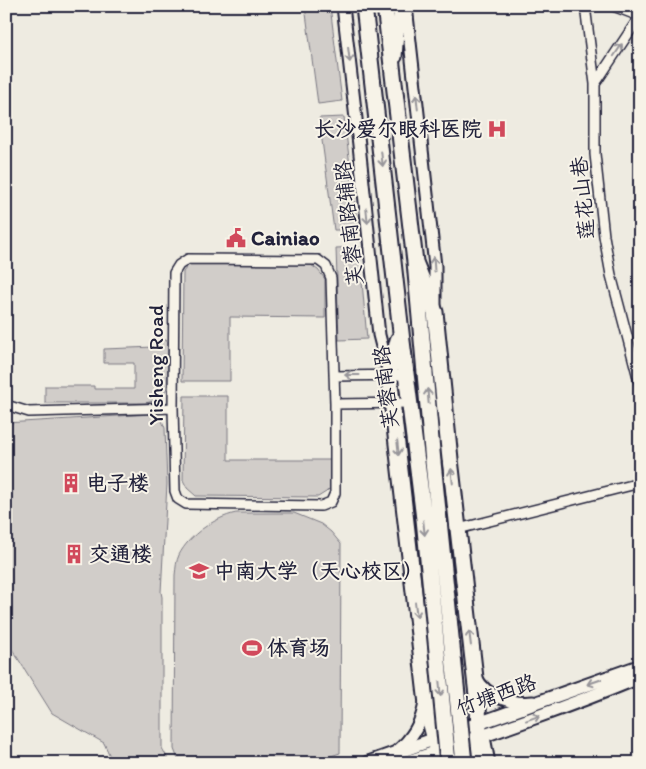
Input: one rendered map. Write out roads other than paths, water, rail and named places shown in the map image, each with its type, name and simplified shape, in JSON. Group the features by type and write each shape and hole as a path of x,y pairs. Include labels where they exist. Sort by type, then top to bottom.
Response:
{"main road":[{"name":"芙蓉南路","path":"364,6 424,519 439,752"},
{"name":"芙蓉南路","path":"385,6 415,262 462,763"},
{"path":"415,262 435,312 478,704 481,763"},
{"path":"401,332 390,375 425,691 428,713 439,752"},
{"name":"竹塘西路","path":"367,763 439,752 540,701 640,666"},
{"name":"竹塘西路","path":"478,733 508,727 600,694 640,677"}],"street":[{"name":"芙蓉南路辅路","path":"343,6 360,145 379,335 390,375"},
{"path":"394,81 400,6"},
{"path":"406,6 435,266 435,312"},
{"name":"莲花山巷","path":"584,6 595,84 595,154 604,236 640,385"},
{"path":"595,84 640,16 613,6"},
{"name":"Yisheng Road","path":"188,259 318,260 326,266 331,278 335,404 336,493 331,502 321,506 186,504 178,499 175,490 173,408 174,273 179,265 188,259"},
{"path":"334,376 406,375"},
{"path":"335,404 409,403"},
{"path":"6,405 29,412 173,408"},
{"path":"458,529 640,483"},
{"path":"474,674 483,688 502,699 519,702 540,701"},
{"path":"400,758 420,723 425,704 425,691"},
{"path":"462,763 478,733"},
{"path":"478,733 489,763"}],"place":[{"name":"长沙爱尔眼科医院","path":"497,129"},
{"name":"Cainiao","path":"236,238"},
{"name":"电子楼","path":"71,483"},
{"name":"交通楼","path":"74,554"},
{"name":"中南大学（天心校区）","path":"199,571"},
{"name":"体育场","path":"252,648"}]}
